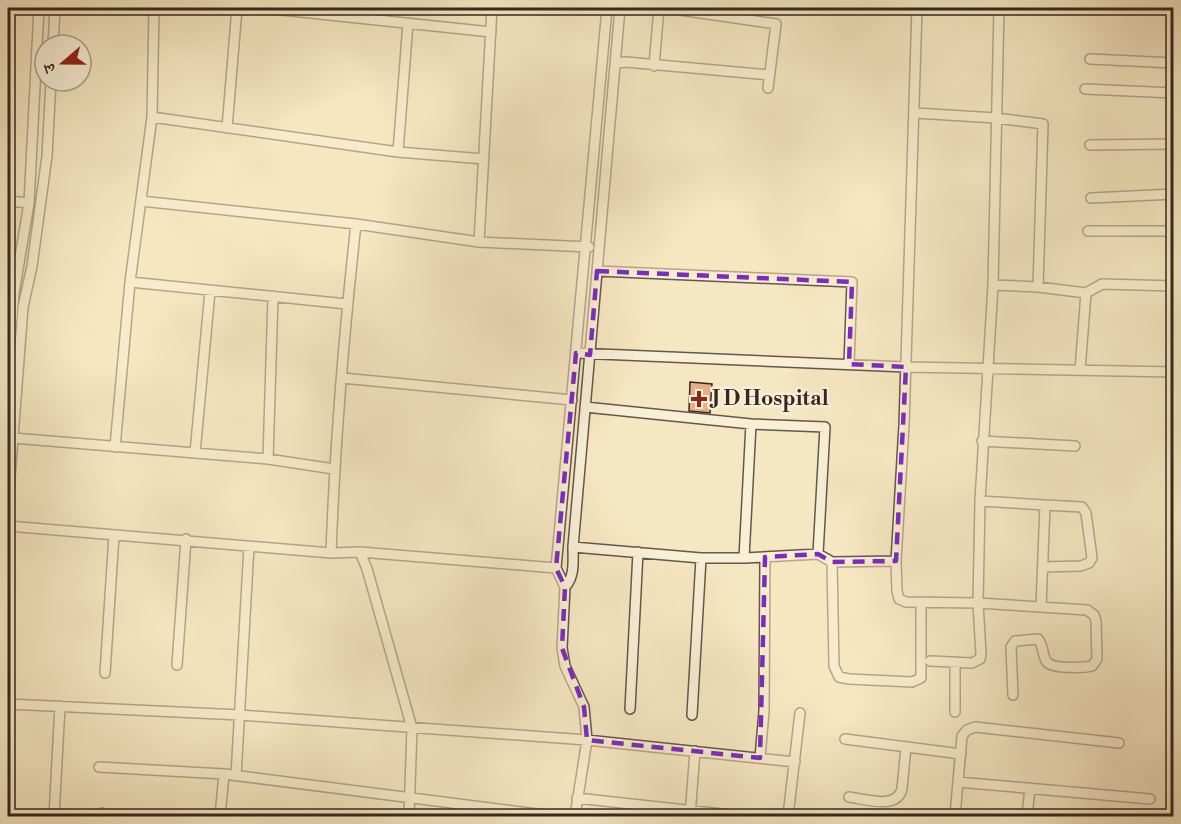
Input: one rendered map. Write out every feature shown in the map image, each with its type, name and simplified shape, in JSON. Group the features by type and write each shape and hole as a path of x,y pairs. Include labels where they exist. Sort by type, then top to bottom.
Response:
{"street":[{"path":"8,369 11,294 29,203 39,8"},
{"path":"54,33 55,8"},
{"path":"115,447 130,282 152,117 154,8"},
{"path":"227,128 237,8"},
{"path":"263,8 491,32"},
{"path":"479,242 492,8"},
{"path":"575,816 587,740 584,707 565,666 562,648 565,587 556,568 607,8"},
{"path":"565,587 571,581 620,8"},
{"path":"654,66 659,8"},
{"path":"666,8 776,24 768,88"},
{"path":"917,8 904,425 896,561 897,591 899,599 906,602 978,603 1087,610 1094,615 1097,659 1092,666 1052,666 1046,661 1043,646 1038,639 1015,641 1011,647 1013,695"},
{"path":"930,661 972,663 980,659 978,603 980,501 986,368 993,285 999,8"},
{"path":"398,152 408,23"},
{"path":"1090,59 1173,63"},
{"path":"616,63 769,75"},
{"path":"1085,89 1173,93"},
{"path":"8,503 23,307 32,266 47,156 50,93"},
{"path":"915,113 996,118 1043,124 1038,287"},
{"path":"152,117 398,152 484,159"},
{"path":"1090,145 1173,144"},
{"path":"1091,198 1173,194"},
{"path":"8,201 29,203"},
{"path":"141,201 356,224 479,242 599,247"},
{"path":"331,552 334,469 347,304 356,224"},
{"path":"1088,231 1173,231"},
{"path":"597,271 852,282 849,364"},
{"path":"130,282 347,304"},
{"path":"993,285 1038,287 1086,293 1102,284 1173,286"},
{"path":"195,453 210,291"},
{"path":"1080,370 1086,293"},
{"path":"268,459 273,296"},
{"path":"576,353 906,367 1173,372"},
{"path":"342,378 572,400"},
{"path":"585,407 751,424 825,427 818,554"},
{"path":"744,558 751,424"},
{"path":"13,438 268,459 334,469"},
{"path":"982,441 1076,446"},
{"path":"980,501 1082,507 1086,513 1092,558 1089,563 1081,566 1043,567"},
{"path":"1041,608 1045,505"},
{"path":"8,525 249,546 360,552 556,568"},
{"path":"105,673 114,535"},
{"path":"177,665 186,539"},
{"path":"236,776 249,546"},
{"path":"573,548 701,558 818,554 832,562 896,561"},
{"path":"360,552 367,569 412,728 409,816"},
{"path":"630,709 638,552"},
{"path":"760,758 764,711 765,556"},
{"path":"692,715 701,558"},
{"path":"832,562 834,666 839,677 849,680 912,682 921,678 921,603"},
{"path":"955,662 955,712"},
{"path":"8,704 240,715 587,740 795,762"},
{"path":"54,816 60,705"},
{"path":"788,816 800,713"},
{"path":"955,816 962,736 967,730 975,727 1119,743"},
{"path":"845,739 961,754"},
{"path":"849,796 889,802 896,800 901,795 906,747"},
{"path":"690,814 695,751"},
{"path":"99,767 224,774 553,816"},
{"path":"220,816 224,774"},
{"path":"958,782 1150,799"},
{"path":"1027,816 1030,789"},
{"path":"577,798 690,814 740,816"}],"highlighted area":[{"path":"597,271 852,282 849,364 906,367 896,561 832,562 818,554 765,557 760,758 587,740 584,707 562,648 565,587 556,568 576,353 590,355"}],"building":[{"path":"690,382 712,384 710,413 689,411"}],"place":[{"name":"J D Hospital","path":"699,399"}]}
